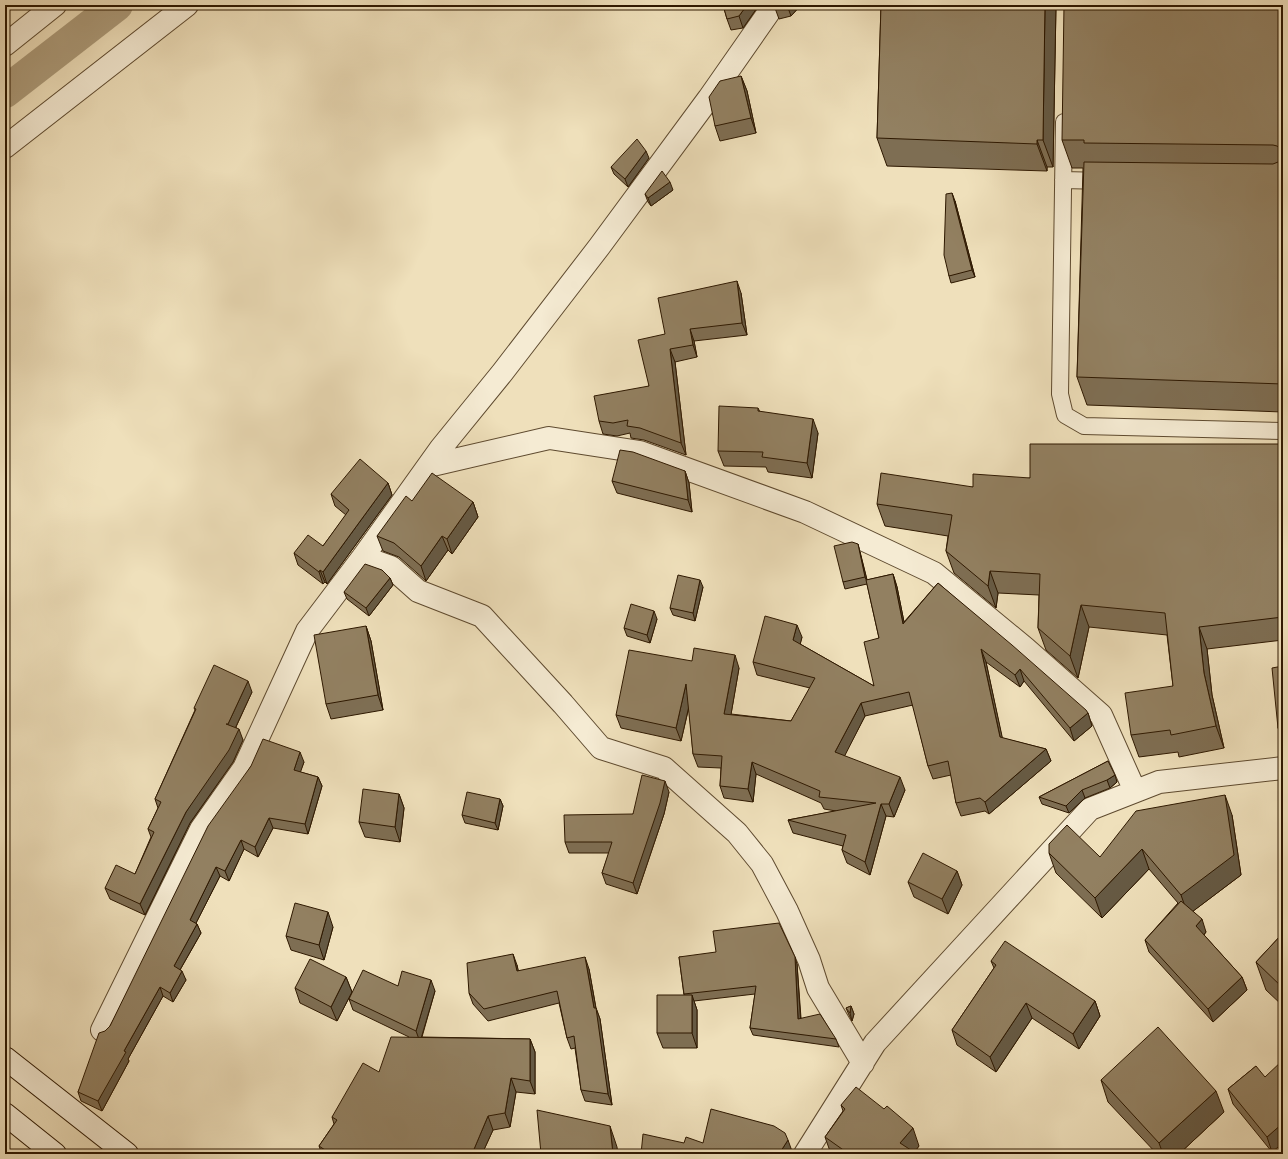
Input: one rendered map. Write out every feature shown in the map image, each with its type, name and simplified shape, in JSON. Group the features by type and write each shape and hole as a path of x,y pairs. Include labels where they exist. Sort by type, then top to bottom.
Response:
{"street":[{"path":"5,45 55,5"},
{"path":"5,146 188,5"},
{"path":"102,1030 201,829 244,768 307,631 363,557 441,448 502,374 599,248 709,98 774,5"},
{"path":"428,466 550,438 640,452 813,515 934,573 1025,648 1101,715 1135,791"},
{"path":"363,557 391,567 418,591 482,616 563,704 601,748 664,768 737,833 762,864 790,918 809,960 818,988 863,1063"},
{"path":"805,1154 875,1043 1090,809 1160,782 1283,768"},
{"path":"5,1058 127,1154"},
{"path":"5,1114 55,1154"}],"lane":[{"path":"1064,109 1060,394 1065,415 1084,426 1283,431"},
{"path":"1063,180 1118,181"}],"building":[{"path":"723,5 747,5 739,16 727,19"},
{"path":"777,5 787,5 775,8"},
{"path":"881,5 1045,5 1043,140 1037,140 1037,144 877,138"},
{"path":"1064,5 1283,5 1283,384 1077,377 1084,162 1273,164 1281,159 1282,155 1281,149 1273,145 1084,143 1084,140 1062,140"},
{"path":"741,76 751,118 715,126 709,97 720,81"},
{"path":"637,139 646,151 625,179 611,167"},
{"path":"662,171 670,182 648,198 645,194"},
{"path":"952,193 972,270 949,276 944,255 946,194"},
{"path":"737,281 742,323 690,329 693,345 670,349 681,443 640,428 627,426 628,420 613,423 599,421 594,396 649,386 638,340 665,334 658,298"},
{"path":"719,406 758,408 758,411 813,419 807,463 762,457 763,452 718,451"},
{"path":"1030,444 1283,444 1283,617 1199,627 1204,673 1216,726 1171,735 1170,730 1131,735 1125,693 1173,686 1165,613 1081,605 1070,656 1038,628 1040,574 990,571 988,586 946,551 952,515 877,504 881,473 973,487 973,474 1030,478"},
{"path":"620,450 633,452 685,471 688,500 612,481"},
{"path":"360,459 388,483 323,572 320,570 319,572 294,553 308,535 323,546 349,510 331,494"},
{"path":"432,473 473,502 447,539 442,536 421,566 394,543 377,536 406,496 412,501"},
{"path":"852,542 858,544 865,577 843,582 834,546"},
{"path":"365,564 382,570 390,578 366,608 344,592"},
{"path":"893,574 903,624 938,583 1012,645 1088,713 1070,728 1020,669 1015,675 981,649 1000,737 1046,749 985,802 980,798 956,803 948,761 928,766 909,692 861,703 835,752 900,777 889,804 881,804 865,862 842,850 846,835 788,820 876,803 819,797 820,791 752,762 748,789 720,786 722,756 693,754 686,684 676,728 616,715 629,650 692,661 694,648 735,655 724,714 791,721 815,678 753,662 765,616 797,625 793,640 874,686 864,642 879,638 866,580"},
{"path":"678,575 700,580 693,613 670,608"},
{"path":"631,604 654,611 647,635 624,628"},
{"path":"366,626 378,695 326,704 314,635"},
{"path":"214,665 248,681 228,724 226,724 239,729 229,750 186,812 140,904 105,888 116,865 135,874 154,832 148,829 161,802 155,799 196,709 194,708"},
{"path":"1283,666 1283,727 1278,728 1272,668"},
{"path":"263,739 300,752 294,770 318,777 305,824 269,818 255,847 241,840 225,871 216,867 190,920 197,924 174,966 182,971 170,993 160,987 98,1101 78,1092 99,1033 105,1031 110,1026 208,826 251,766"},
{"path":"1108,761 1115,775 1107,780 1082,790 1066,806 1039,797"},
{"path":"642,775 665,781 660,803 633,883 602,873 612,842 565,842 564,815 633,814"},
{"path":"363,789 399,794 395,827 359,822"},
{"path":"1280,790 1283,790 1283,806"},
{"path":"467,792 500,799 495,823 462,815"},
{"path":"1225,795 1234,855 1181,895 1142,849 1095,898 1049,853 1049,844 1067,825 1100,857 1136,811"},
{"path":"923,853 957,871 942,899 908,882"},
{"path":"1181,901 1202,919 1196,926 1242,977 1208,1009 1145,940"},
{"path":"295,903 328,912 319,945 286,936"},
{"path":"779,923 795,957 798,1019 820,1014 836,1039 750,1028 756,986 684,994 679,957 716,952 713,931"},
{"path":"1283,933 1283,988 1256,962"},
{"path":"1005,941 1095,1001 1073,1034 1026,1003 990,1057 952,1030 996,965 991,961"},
{"path":"513,954 517,971 585,957 594,1008 596,1008 608,1094 581,1090 574,1036 567,1038 557,991 484,1009 469,993 467,963"},
{"path":"310,959 346,977 331,1007 295,988"},
{"path":"363,970 398,986 402,971 431,980 416,1031 349,999"},
{"path":"657,995 692,995 692,1033 657,1033"},
{"path":"851,1006 850,1013 846,1008"},
{"path":"1158,1027 1216,1091 1159,1143 1101,1080"},
{"path":"391,1037 530,1039 530,1081 511,1078 505,1113 488,1116 472,1154 331,1154 319,1146 337,1120 332,1117 363,1063 379,1072"},
{"path":"1283,1060 1283,1123 1267,1137 1228,1089 1256,1066 1265,1077"},
{"path":"856,1087 884,1109 887,1106 913,1128 900,1143 917,1154 849,1154 825,1137 845,1109 841,1105"},
{"path":"711,1109 774,1126 785,1133 788,1140 779,1154 641,1154 643,1134 684,1143 686,1137 703,1143"},
{"path":"537,1110 610,1126 613,1154 541,1154"}],"waterway":[{"path":"5,92 117,5"}]}
